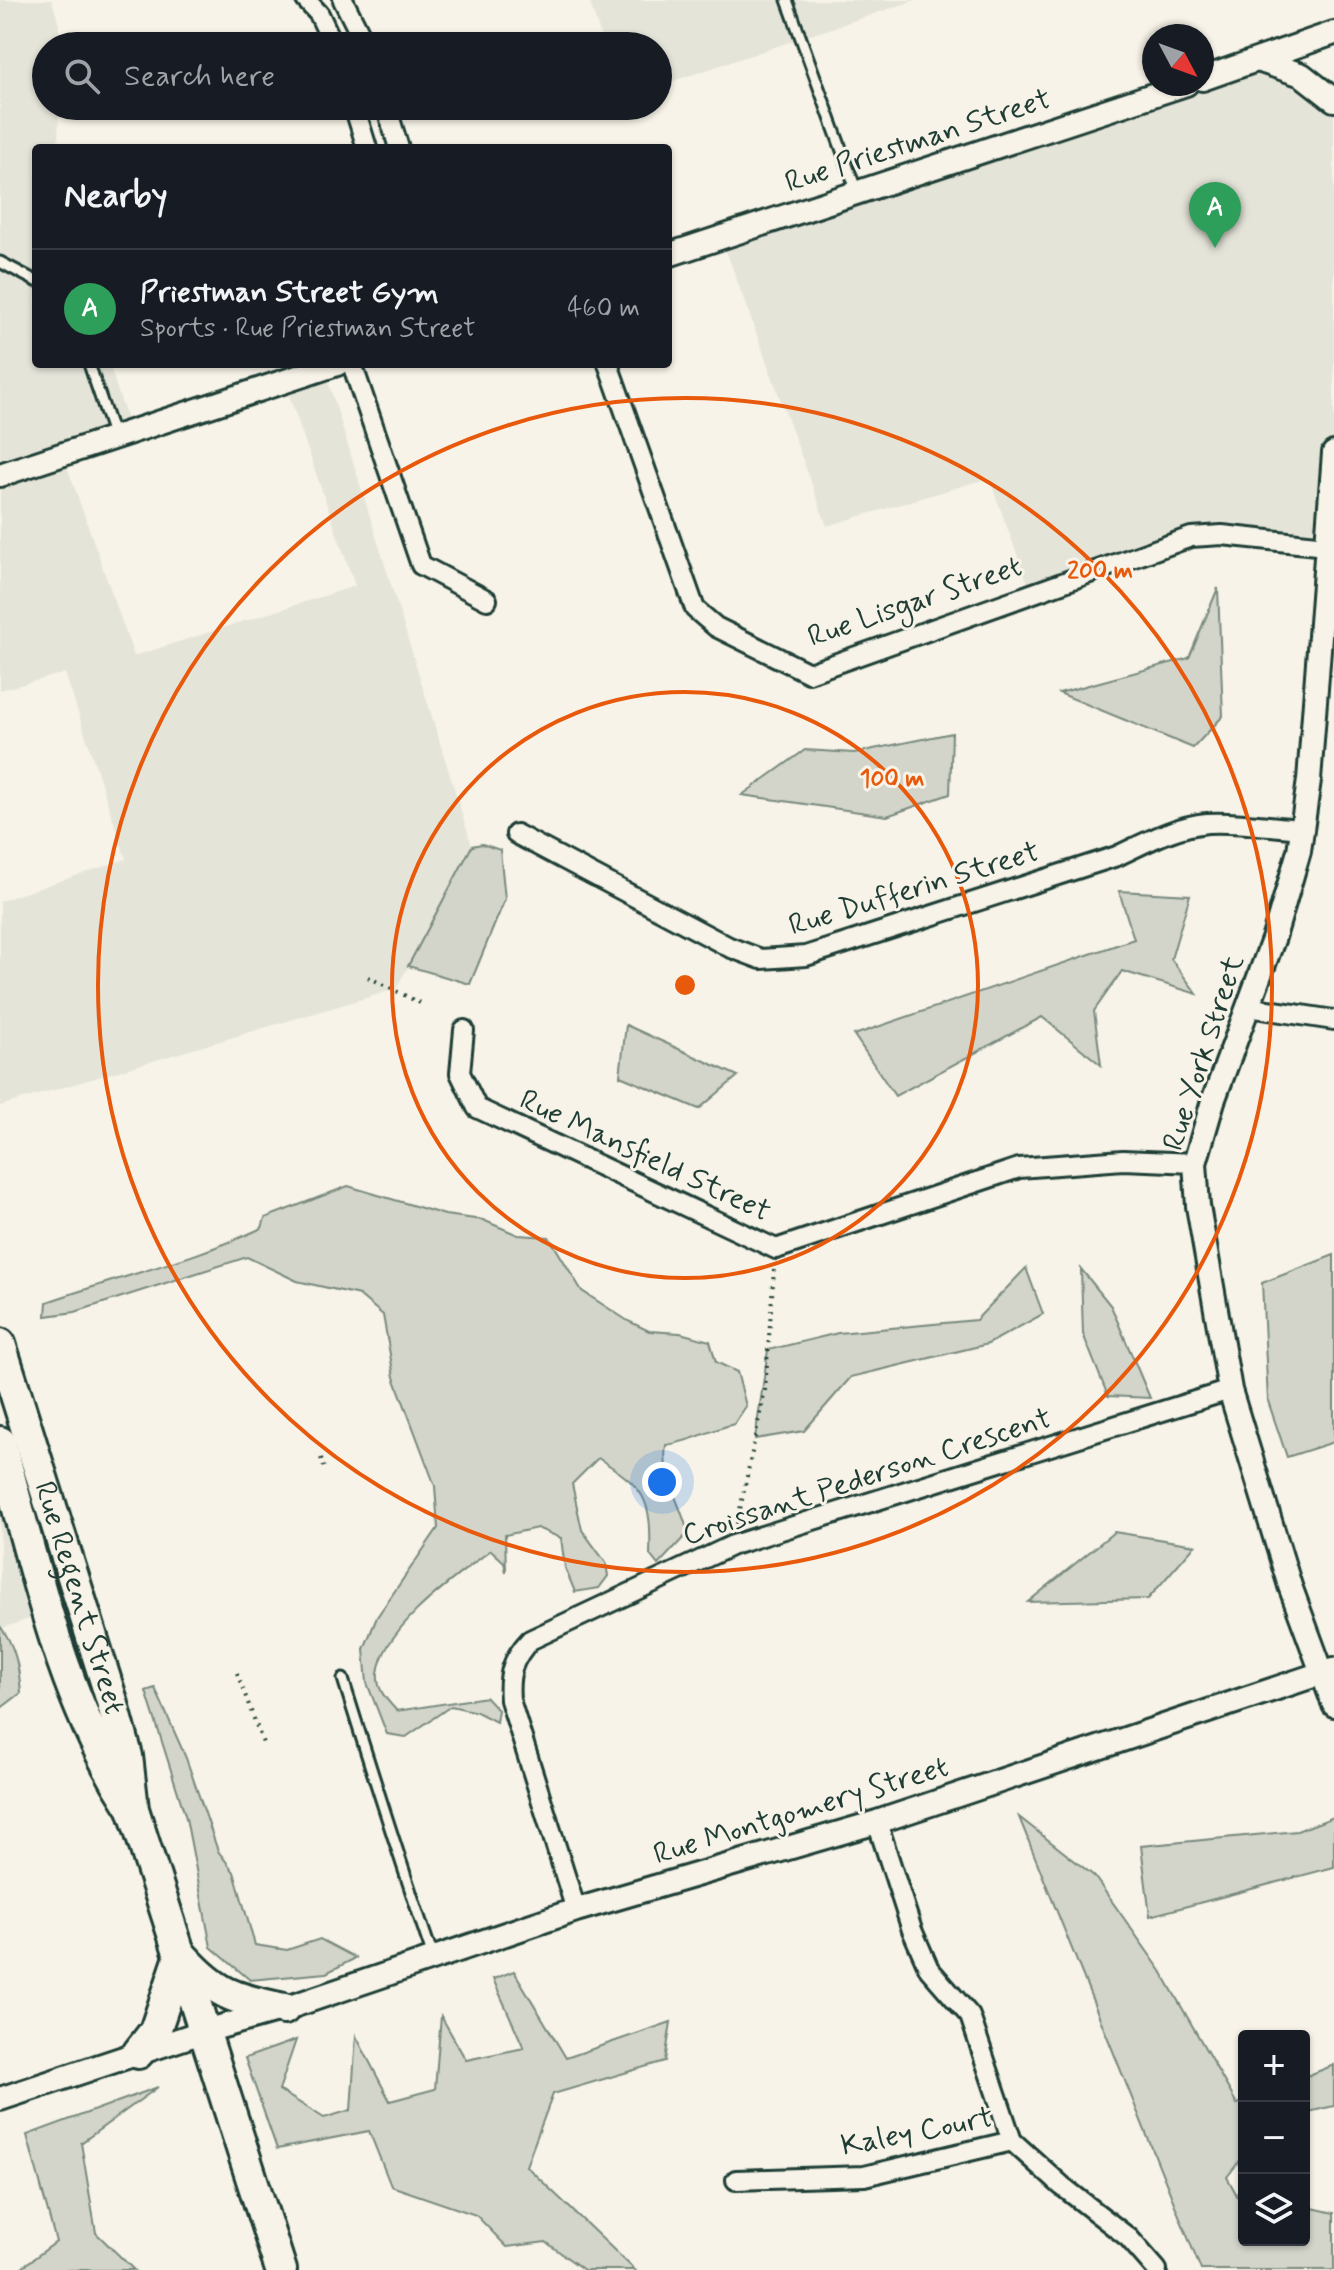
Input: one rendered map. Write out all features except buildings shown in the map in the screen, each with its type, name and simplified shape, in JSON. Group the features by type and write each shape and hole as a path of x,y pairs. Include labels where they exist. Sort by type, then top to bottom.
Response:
{"main road":[{"name":"Rue Regent Street","path":"0,1344 120,1729 127,1756 133,1809 181,1954 202,2032 281,2270"},
{"name":"Rue Regent Street","path":"0,1442 25,1547 46,1613 102,1761 133,1809"},
{"path":"14,1493 31,1518 57,1533"},
{"path":"138,2053 155,2031 181,1954 210,1986 241,1999 284,2009"}],"street":[{"path":"306,0 319,14 327,32"},
{"path":"343,0 359,32"},
{"path":"1214,75 1334,33"},
{"path":"1258,60 1302,75 1334,100"},
{"name":"Rue Priestman Street","path":"672,254 1150,96"},
{"path":"358,120 366,144"},
{"path":"390,120 398,144"},
{"path":"0,475 325,368"},
{"path":"353,368 421,565 487,600"},
{"name":"Rue Lisgar Street","path":"609,368 695,609 716,627 809,673 1191,537 1222,535 1326,546"},
{"name":"Rue York Street","path":"1334,453 1302,829 1287,896 1213,1101 1195,1163 1198,1206 1230,1390 1276,1541 1328,1671 1334,1705"},
{"name":"Rue Dufferin Street","path":"516,834 729,947 761,959 806,956 1117,856 1162,835 1194,826 1230,824 1302,829"},
{"path":"1248,1007 1334,1020"},
{"name":"Rue Mansfield Street","path":"464,1030 460,1073 477,1108 776,1249 1019,1168 1123,1160 1195,1163"},
{"name":"Croissant Pederson Crescent","path":"576,1910 510,1700 508,1677 516,1655 530,1640 579,1614 733,1545 1230,1390"},
{"name":"Rue Montgomery Street","path":"138,2053 284,2009 576,1910 877,1822 1328,1671"},
{"path":"877,1822 912,1930 929,1969 970,2016 1012,2141 1062,2186 1129,2238 1157,2270"},
{"path":"0,2099 138,2053"},
{"name":"Kaley Court","path":"736,2180 864,2176 1012,2141"}],"lane":[{"path":"787,0 857,193"},
{"path":"0,262 32,279"},
{"path":"90,368 114,437"},
{"path":"343,1679 364,1740 370,1775 433,1959"}],"path":[{"path":"368,977 420,1003"},
{"path":"733,1545 765,1390 774,1270"},
{"path":"321,1458 324,1467"},
{"path":"237,1673 264,1746"}],"shaded area":[{"path":"0,0 52,0 59,32 32,32 32,120 59,120 58,144 32,144 32,368 110,368 131,432 63,455 134,656 355,586 284,381 324,368 472,846 396,989 0,1106 0,901 126,859 65,673 0,690"},
{"path":"589,0 916,0 672,81 672,32 599,32"},
{"path":"1258,60 1334,100 1334,453 1326,546 1222,535 1031,592 989,478 827,526 721,237 1149,96 1214,96 1214,75"},
{"path":"1218,588 1223,716 1193,748 1059,693 1189,658"},
{"path":"952,733 950,794 887,816 742,795 805,750 854,753"},
{"path":"482,844 500,850 505,899 470,984 408,966 472,846"},
{"path":"1119,891 1190,895 1171,959 1197,994 1122,971 1094,1011 1101,1065 1042,1017 895,1096 854,1035 1134,939"},
{"path":"626,1025 738,1076 699,1109 620,1076"},
{"path":"348,1186 445,1215 483,1220 518,1235 549,1237 582,1291 649,1331 680,1333 710,1341 716,1362 737,1372 746,1406 734,1424 666,1445 666,1468 688,1533 658,1565 650,1555 649,1520 642,1496 626,1478 598,1458 572,1484 582,1530 606,1563 608,1576 599,1588 575,1592 565,1568 561,1538 537,1528 505,1535 506,1572 504,1562 491,1550 441,1588 393,1638 383,1655 378,1679 383,1694 397,1711 486,1697 498,1710 496,1722 477,1712 451,1706 406,1737 387,1734 367,1683 364,1649 377,1617 438,1528 435,1486 394,1377 383,1315 359,1295 297,1281 247,1257 75,1312 46,1316 47,1302 236,1239 262,1228 265,1218"},
{"path":"1334,1255 1334,1442 1287,1457 1268,1401 1262,1283"},
{"path":"1026,1268 1043,1314 988,1344 851,1377 804,1431 755,1439 768,1350 838,1333 976,1320"},
{"path":"1081,1269 1111,1306 1150,1398 1108,1396 1083,1334"},
{"path":"0,1442 46,1613 0,1629"},
{"path":"1114,1532 1195,1545 1148,1599 1028,1602"},
{"path":"0,1626 13,1650 21,1693 0,1709"},
{"path":"155,1688 186,1758 218,1851 234,1872 255,1945 287,1950 320,1939 356,1958 326,1973 250,1980 211,1947 186,1818 146,1691"},
{"path":"1019,1817 1094,1876 1161,1971 1238,2104 1238,2163 1227,2177 1238,2197 1238,2246 1310,2246 1310,2207 1334,2213 1334,2270 1201,2270"},
{"path":"1334,1817 1334,1867 1150,1916 1141,1846 1297,1831"},
{"path":"514,1971 566,2058 671,2022 665,2061 553,2094 526,2166 635,2270 584,2270 546,2242 507,2247 476,2215 391,2186 369,2131 277,2149 245,2058 296,2040 279,2090 324,2118 351,2110 356,2036 390,2101 435,2089 441,2016 466,2060 524,2048 493,1979"},
{"path":"1334,2065 1334,2106 1310,2112 1310,2075"},
{"path":"158,2087 81,2143 96,2233 134,2270 18,2270 56,2242 27,2135"}],"place":[{"name":"Priestman Street Gym","path":"1215,248"}]}
